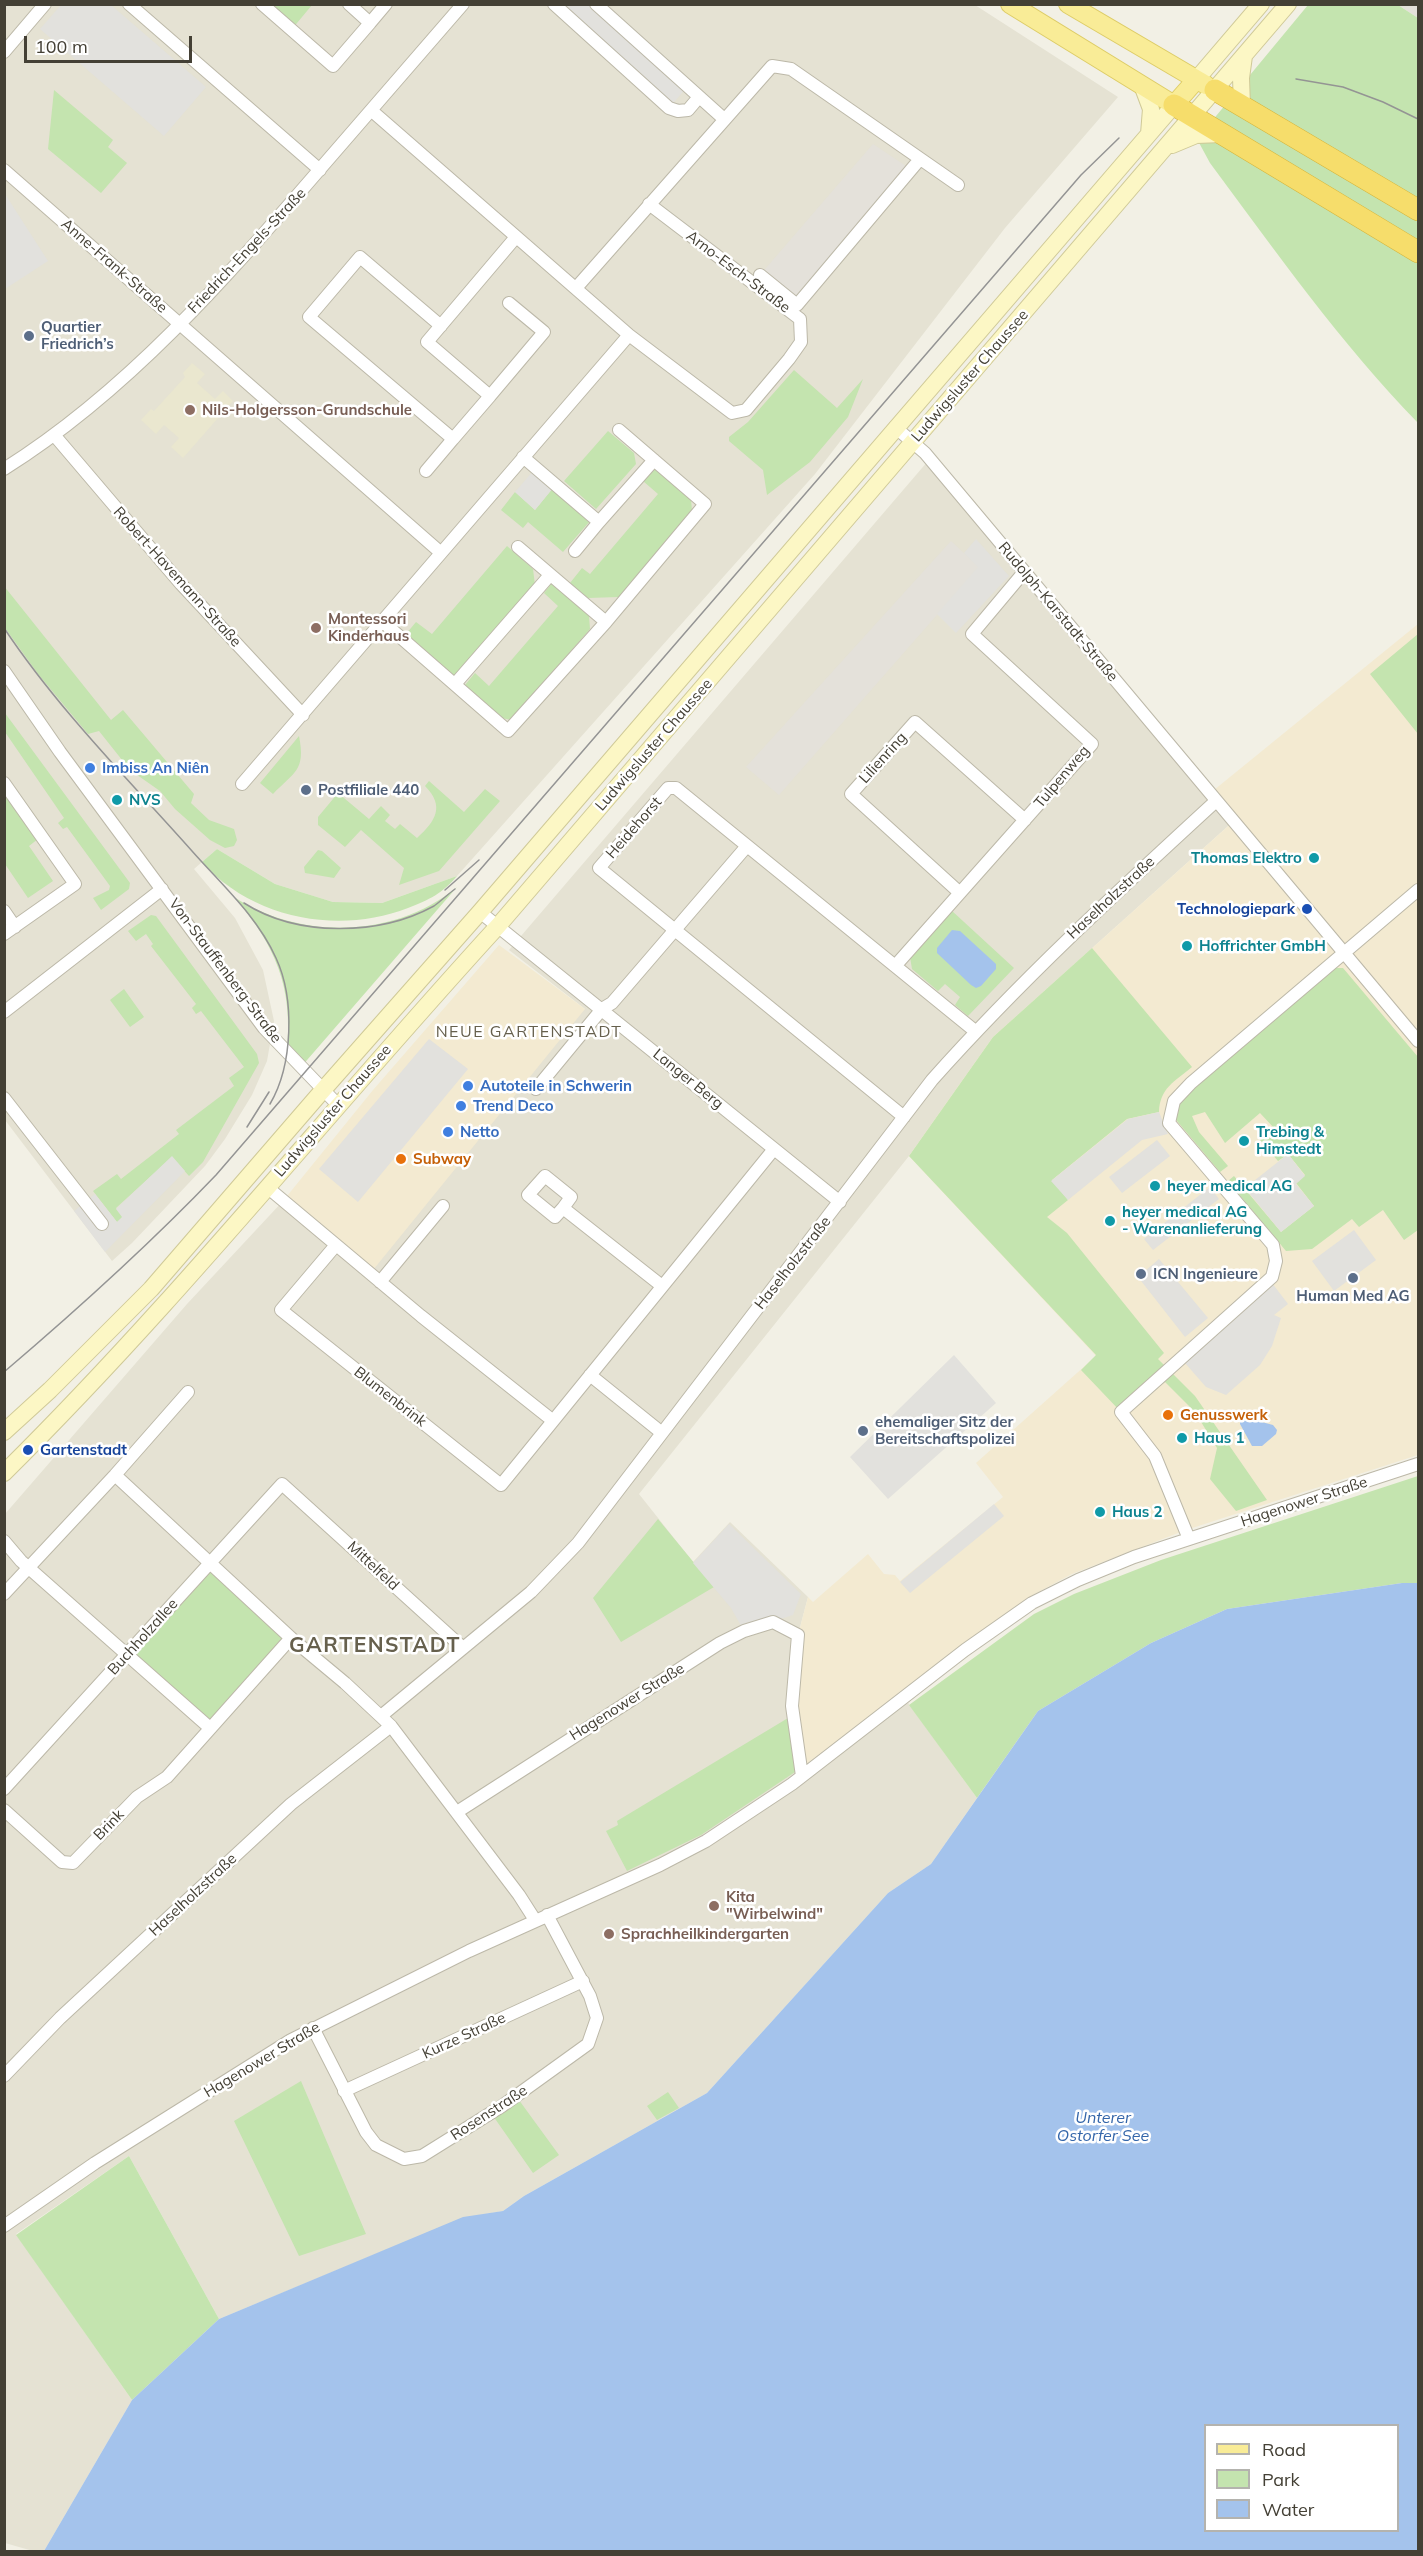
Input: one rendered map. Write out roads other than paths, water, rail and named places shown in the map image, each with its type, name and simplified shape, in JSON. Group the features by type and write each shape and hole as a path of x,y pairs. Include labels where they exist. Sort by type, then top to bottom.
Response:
{"highway":[{"path":"1215,90 1419,210"},
{"path":"1174,105 1419,252"}],"main road":[{"path":"1010,4 1174,105"},
{"path":"1068,4 1169,66 1215,90"},
{"name":"Ludwigsluster Chaussee","path":"1174,105 1196,80"}],"street":[{"path":"4,52 45,4"},
{"path":"129,4 320,170"},
{"path":"262,4 333,66 386,4"},
{"path":"349,4 370,23"},
{"name":"Friedrich-Engels-Straße","path":"4,469 55,436 181,323 238,263 464,4"},
{"path":"554,4 669,108 678,111 688,110 699,97"},
{"path":"596,4 724,119"},
{"name":"Ludwigsluster Chaussee","path":"1196,80 1261,4"},
{"name":"Ludwigsluster Chaussee","path":"4,1473 171,1297 498,926 1288,4"},
{"path":"1169,66 1195,63 1221,51"},
{"path":"1242,106 1240,92 1244,56"},
{"path":"576,288 772,66 790,69 958,185"},
{"path":"1142,86 1151,108 1149,134"},
{"name":"Ludwigsluster Chaussee","path":"4,1432 50,1390 151,1289 480,912 1174,105"},
{"name":"Arno-Esch-Straße","path":"372,111 629,335 732,413 746,410 801,342 800,319 649,204"},
{"path":"1166,149 1197,135 1222,134"},
{"path":"760,275 797,305 920,159"},
{"name":"Anne-Frank-Straße","path":"4,170 440,552"},
{"path":"490,396 427,342 516,237"},
{"path":"441,326 360,257 309,317 453,439"},
{"path":"426,471 544,333 509,303"},
{"path":"242,784 629,335"},
{"name":"Rudolph-Karstadt-Straße","path":"895,427 925,453 1419,1041"},
{"path":"383,622 508,731 606,622 705,504 619,430"},
{"name":"Robert-Havemann-Straße","path":"55,436 181,585 303,715"},
{"path":"523,457 599,522"},
{"path":"574,551 654,460"},
{"path":"518,547 606,622"},
{"name":"Tulpenweg","path":"896,965 1092,744 972,634 1024,572"},
{"path":"454,684 550,575"},
{"name":"Von-Stauffenberg-Straße","path":"4,671 60,752 264,1028 338,1105"},
{"name":"Lilienring","path":"960,893 851,794 915,722 1025,820"},
{"path":"4,783 75,884 10,930 4,911"},
{"name":"Heidehorst","path":"896,965 676,788 668,789 599,868 904,1117"},
{"name":"Haselholzstraße","path":"381,1716 531,1592 578,1543 932,1080 975,1031 1073,932 1216,801"},
{"path":"536,1089 602,1009 612,1003 747,846"},
{"name":"Von-Stauffenberg-Straße","path":"4,1012 162,889"},
{"path":"1189,1539 1155,1456 1121,1412 1272,1276 1276,1260 1273,1245 1169,1122 1174,1101 1191,1083 1419,890"},
{"name":"Langer Berg","path":"480,912 840,1202"},
{"path":"896,965 975,1031"},
{"path":"4,1098 102,1224"},
{"path":"662,1433 590,1375 774,1149"},
{"path":"267,1187 380,1282 552,1420"},
{"path":"380,1282 442,1206"},
{"path":"563,1208 662,1286"},
{"name":"Blumenbrink","path":"336,1245 281,1310 501,1485 590,1375"},
{"path":"4,1594 115,1475 188,1392"},
{"name":"Hagenower Straße","path":"4,2226 95,2163 313,2028 535,1920 660,1865 706,1841 802,1776 965,1650 1032,1603 1078,1580 1125,1561 1419,1464"},
{"path":"115,1475 209,1564 391,1726 519,1895 535,1920"},
{"name":"Mittelfeld","path":"282,1484 463,1648"},
{"name":"Buchholzallee","path":"4,1789 282,1484"},
{"path":"4,1541 27,1567 210,1728"},
{"name":"Hagenower Straße","path":"457,1812 720,1643 744,1631 774,1622 798,1635 792,1706 802,1776"},
{"name":"Brink","path":"4,1810 62,1863 73,1863 137,1797 167,1778 291,1638"},
{"name":"Haselholzstraße","path":"4,2076 60,2018 291,1804 391,1726"},
{"name":"Rosenstraße","path":"313,2028 366,2132 376,2145 404,2158 422,2156 502,2106 588,2044 597,2018 583,1981 547,1915"},
{"name":"Kurze Straße","path":"344,2091 583,1981"}],"water":[{"path":"952,930 960,931 996,964 996,969 981,986 976,988 971,985 937,953 937,948"},
{"path":"1243,1417 1273,1425 1277,1430 1276,1434 1262,1446 1252,1446 1240,1424 1240,1419"},
{"name":"Unterer Ostorfer See","path":"1402,1583 1418,1583 1418,2551 44,2551 132,2400 219,2319 463,2217 503,2211 524,2196 707,2093 888,1893 931,1864 1038,1711 1151,1643 1227,1609"}],"tram line":[{"path":"1296,79 1343,87 1383,102 1418,119"},
{"path":"4,1372 113,1276 216,1175 1081,175 1119,138"},
{"path":"4,628 70,715 238,902 268,943 282,974 289,1012 287,1051 278,1088 270,1104"},
{"path":"445,890 479,860"},
{"path":"244,903 288,922 313,927 364,927 412,916 434,906 455,889"},
{"path":"247,1127 269,1092"}],"place":[{"name":"Quartier Friedrich’s","path":"29,336"},
{"name":"Nils-Holgersson-Grundschule","path":"190,410"},
{"name":"Montessori Kinderhaus","path":"316,628"},
{"name":"Imbiss An Niên","path":"90,768"},
{"name":"Postfiliale 440","path":"306,790"},
{"name":"NVS","path":"117,800"},
{"name":"Thomas Elektro","path":"1314,858"},
{"name":"Technologiepark","path":"1307,909"},
{"name":"Hoffrichter GmbH","path":"1187,946"},
{"name":"Autoteile in Schwerin","path":"468,1086"},
{"name":"Trend Deco","path":"461,1106"},
{"name":"Netto","path":"448,1132"},
{"name":"Trebing & Himstedt","path":"1244,1141"},
{"name":"Subway","path":"401,1159"},
{"name":"heyer medical AG","path":"1155,1186"},
{"name":"heyer medical AG - Warenanlieferung","path":"1110,1221"},
{"name":"ICN Ingenieure","path":"1141,1274"},
{"name":"Human Med AG","path":"1353,1278"},
{"name":"Genusswerk","path":"1168,1415"},
{"name":"ehemaliger Sitz der Bereitschaftspolizei","path":"863,1431"},
{"name":"Haus 1","path":"1182,1438"},
{"name":"Gartenstadt","path":"28,1450"},
{"name":"Haus 2","path":"1100,1512"},
{"name":"Kita \"Wirbelwind\"","path":"714,1906"},
{"name":"Sprachheilkindergarten","path":"609,1934"}],"district":[{"name":"NEUE GARTENSTADT","path":"529,1032"},
{"name":"GARTENSTADT","path":"375,1646"}]}
